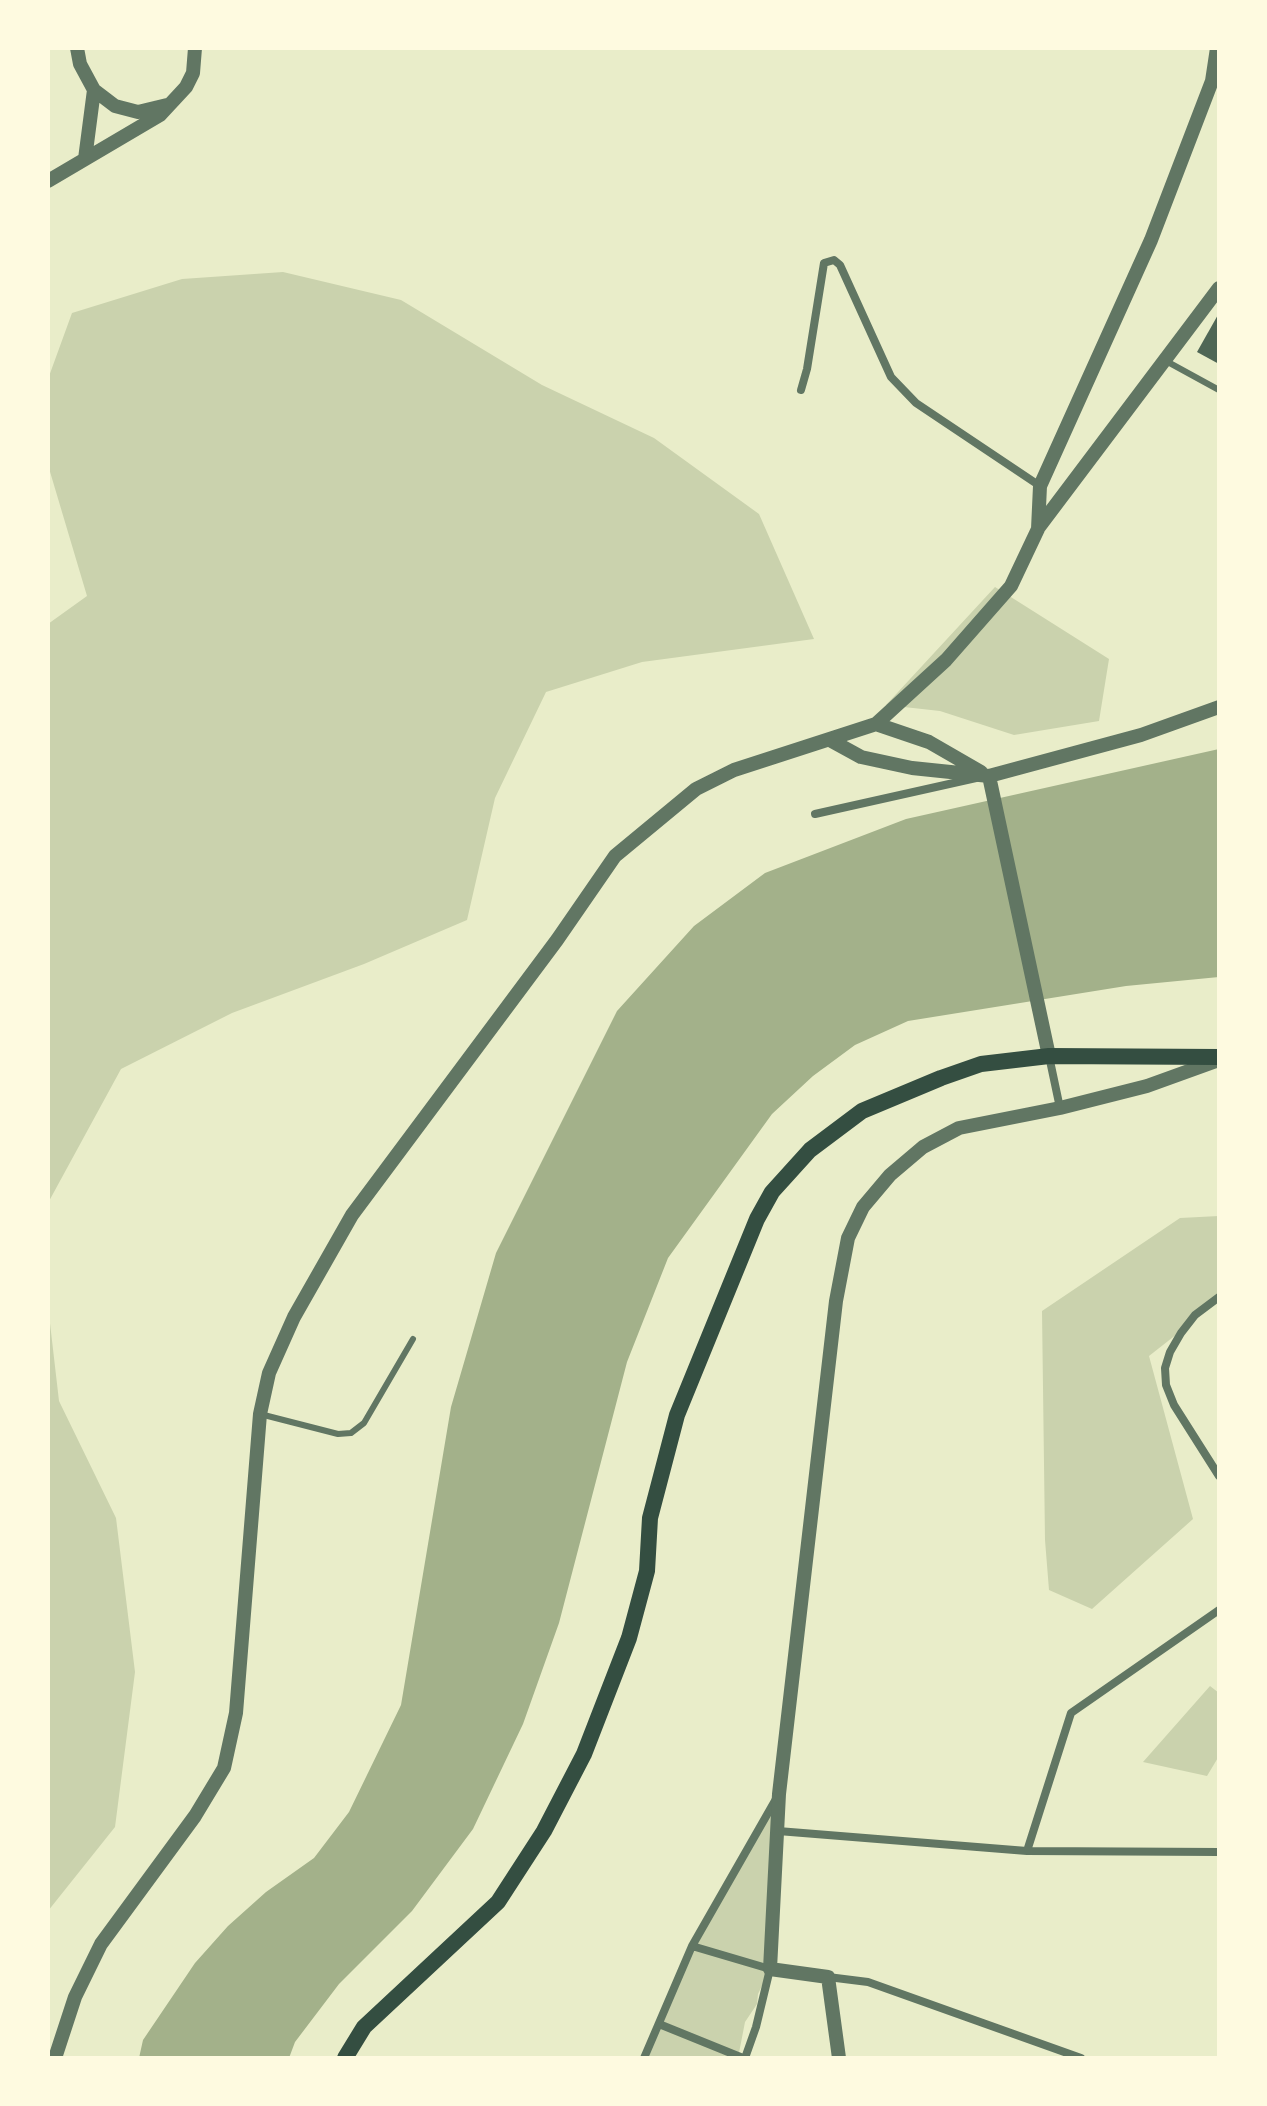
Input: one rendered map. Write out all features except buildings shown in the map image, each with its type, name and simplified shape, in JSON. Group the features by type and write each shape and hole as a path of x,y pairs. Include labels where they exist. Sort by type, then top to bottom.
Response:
{"main road":[{"path":"345,2058 364,2027 498,1902 544,1831 584,1754 629,1638 647,1571 650,1518 677,1415 757,1219 772,1192 810,1150 862,1111 981,1064 1049,1056 1219,1058"}],"street":[{"path":"77,48 80,64 94,90 115,106 138,112 174,102"},
{"path":"48,181 160,115 174,102 193,73 195,48"},
{"path":"1038,529 1040,486 1151,240 1212,81 1217,48"},
{"path":"85,159 94,90"},
{"path":"801,390 810,355 824,263 834,260 840,265 891,377 916,403 1040,486"},
{"path":"55,2058 75,1997 101,1944 195,1816 224,1768 236,1713 260,1414 269,1373 294,1317 352,1215 557,940 615,856 696,789 734,770 876,724 946,660 1011,586 1038,529 1219,288"},
{"path":"815,814 991,781 1141,735 1219,707"},
{"path":"876,724 929,742 991,781 1060,1108"},
{"path":"830,740 861,757 991,781"},
{"path":"659,2024 744,2058 756,2027 770,1969 779,1794 836,1301 848,1238 863,1207 923,1147 959,1128 1060,1108 1147,1086 1219,1058"},
{"path":"1219,1297 1195,1315 1181,1333 1165,1368 1166,1385 1174,1405 1219,1476"},
{"path":"1027,1851 1071,1713 1219,1610"},
{"path":"644,2058 692,1946 779,1794"},
{"path":"778,1831 1027,1851 1219,1852"},
{"path":"692,1946 770,1969 868,1982 1081,2058"},
{"path":"828,1977 839,2058"}],"lane":[{"path":"1166,361 1219,390"},
{"path":"260,1414 338,1434 351,1433 364,1423 413,1339"}],"shaded area":[{"path":"283,272 401,300 542,385 654,438 759,514 814,639 642,662 546,692 495,798 467,920 364,964 232,1013 121,1069 48,1203 48,624 87,596 48,465 48,379 72,313 182,279"},
{"path":"995,587 1109,659 1099,721 1014,735 940,711 886,705"},
{"path":"1219,749 1219,977 1126,986 908,1021 855,1045 813,1076 772,1114 668,1258 627,1362 559,1623 523,1724 473,1829 412,1911 339,1984 295,2042 289,2058 139,2058 143,2040 195,1963 228,1926 266,1892 314,1858 349,1812 401,1705 451,1407 496,1253 617,1011 694,926 765,873 906,819"},
{"path":"1219,1216 1219,1301 1149,1356 1193,1519 1092,1609 1049,1590 1045,1540 1042,1311 1180,1218"},
{"path":"48,1306 59,1401 116,1518 135,1672 115,1827 48,1911"},
{"path":"1210,1686 1219,1693 1219,1756 1207,1776 1143,1762"},
{"path":"779,1794 770,1969 758,1994 757,2004 745,2022 738,2058 643,2058 692,1946"}]}
